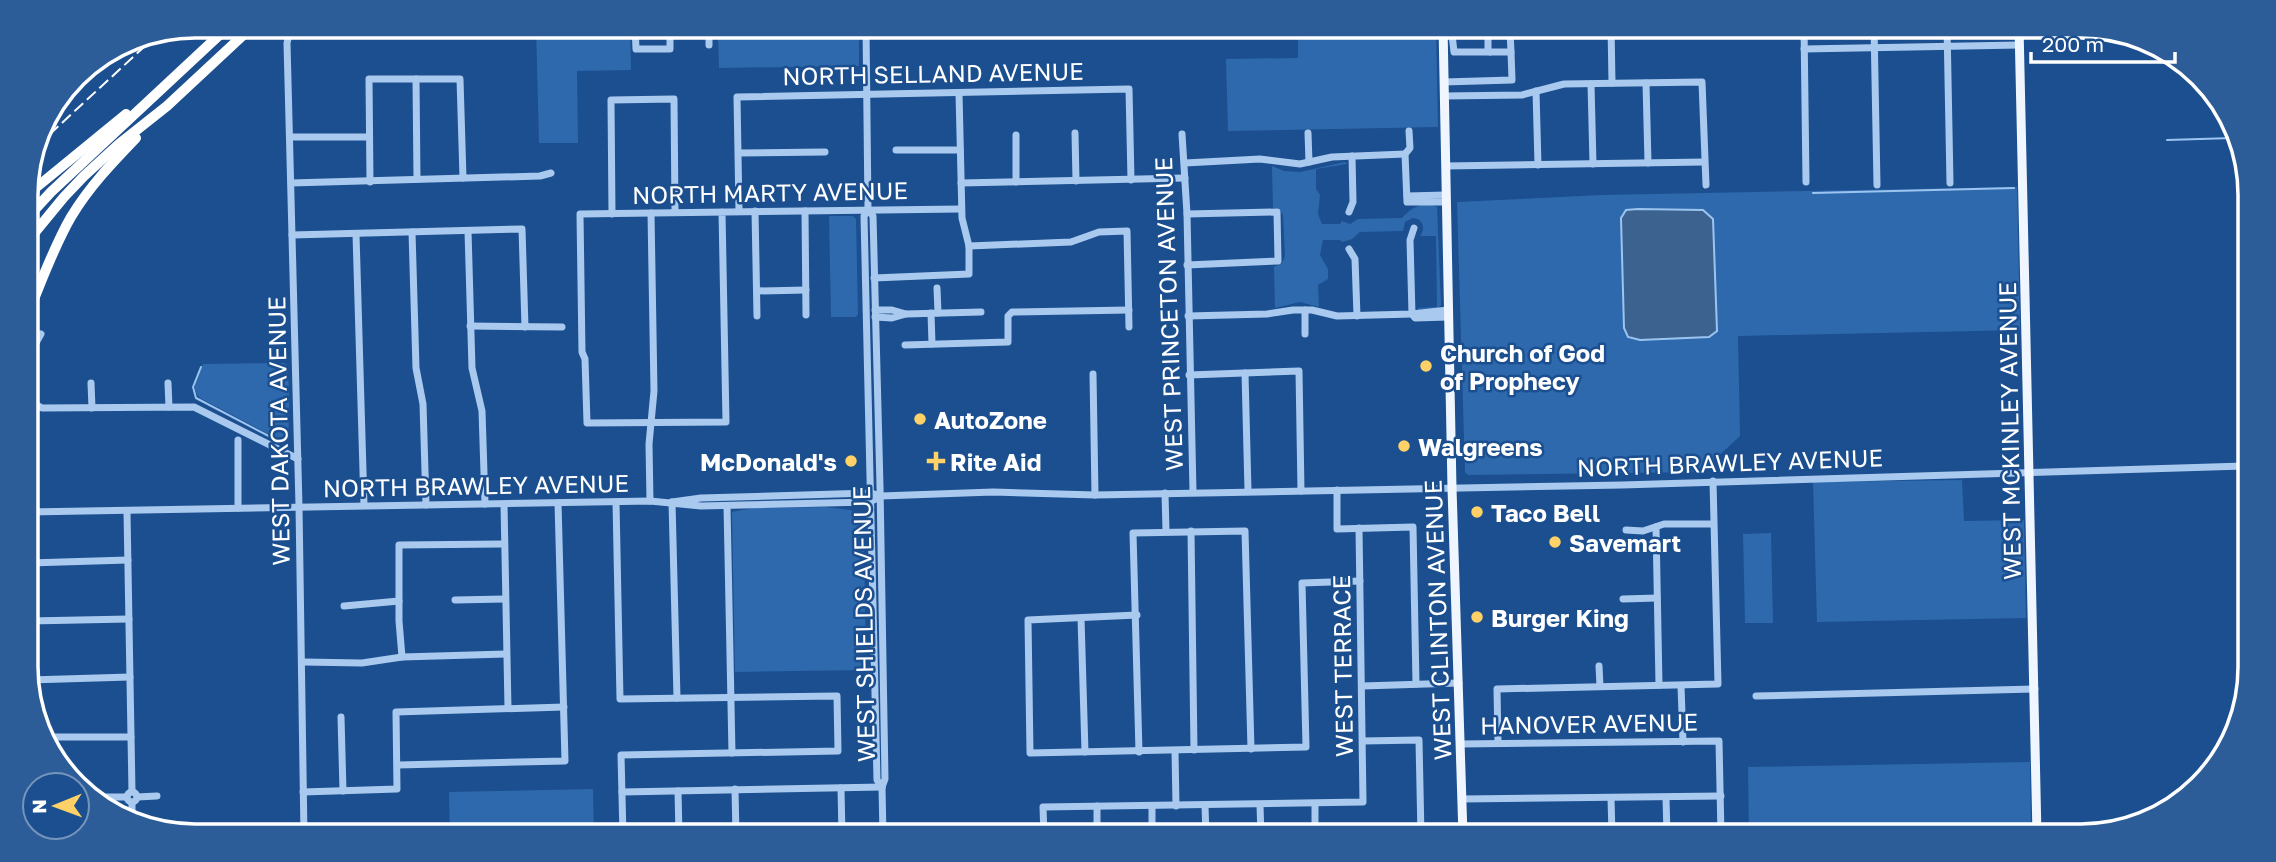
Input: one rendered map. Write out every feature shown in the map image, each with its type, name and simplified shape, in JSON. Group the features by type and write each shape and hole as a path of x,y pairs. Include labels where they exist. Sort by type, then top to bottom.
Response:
{"highway":[{"path":"39,205 215,39"},
{"path":"39,287 49,261 80,203 114,160 239,39"},
{"path":"39,185 88,144 166,86"},
{"path":"39,228 64,197 119,144 167,106"}],"main road":[{"name":"WEST CLINTON AVENUE","path":"1443,38 1452,488 1463,823"},
{"name":"WEST MCKINLEY AVENUE","path":"2019,38 2037,823"}],"street":[{"path":"1452,38 1454,52 1511,52"},
{"path":"1488,38 1490,52"},
{"path":"1444,82 1512,80 1510,38"},
{"path":"1611,38 1612,83"},
{"path":"1804,38 1806,182"},
{"path":"1874,38 1877,185"},
{"path":"1947,38 1950,183"},
{"name":"WEST DAKOTA AVENUE","path":"288,39 303,662 304,824"},
{"path":"636,39 636,49 670,49 670,39"},
{"path":"709,39 709,45"},
{"name":"WEST SHIELDS AVENUE","path":"866,39 868,210 864,216 869,502 877,780 882,787"},
{"path":"1804,49 2019,45"},
{"path":"370,182 369,79 460,79 463,178"},
{"path":"416,79 417,179"},
{"path":"1445,96 1522,95 1564,84 1702,82 1706,186"},
{"path":"1646,83 1648,163"},
{"path":"1591,84 1593,164"},
{"name":"NORTH SELLAND AVENUE","path":"739,153 737,97 1129,89 1131,180"},
{"path":"1536,91 1538,165"},
{"path":"874,278 969,274 969,246 961,209 959,93"},
{"path":"612,214 611,100 674,99 675,212"},
{"path":"1409,131 1410,148 1405,154 1407,199 1446,199"},
{"path":"1075,133 1076,180"},
{"path":"1308,133 1309,162"},
{"name":"WEST PRINCETON AVENUE","path":"1182,134 1187,214 1193,492"},
{"path":"1016,135 1016,182"},
{"path":"290,137 369,137"},
{"path":"896,150 960,150"},
{"path":"739,211 739,153 825,152"},
{"path":"1185,163 1260,159 1300,164 1332,157 1405,154"},
{"path":"1349,212 1353,202 1352,156"},
{"path":"1446,166 1704,162"},
{"path":"291,183 540,176 551,173"},
{"path":"961,183 1185,178"},
{"name":"NORTH MARTY AVENUE","path":"652,424 587,423 582,352 580,214 961,209"},
{"name":"WEST SHIELDS AVENUE","path":"868,210 873,216 881,496 885,779 882,787 883,824"},
{"path":"755,211 757,316"},
{"path":"805,211 806,315"},
{"path":"652,424 726,422 722,212"},
{"path":"1187,214 1278,212 1278,261 1187,265"},
{"path":"650,501 649,456 654,391 651,213"},
{"path":"1412,314 1410,240 1414,228"},
{"path":"292,235 522,229 525,327"},
{"path":"468,231 472,368 482,411 485,504"},
{"path":"969,246 1071,242 1099,232 1127,231 1129,327"},
{"path":"412,232 415,368 423,404 426,505"},
{"path":"356,234 364,505"},
{"path":"1349,249 1355,259 1357,316"},
{"path":"932,344 937,288"},
{"path":"757,291 806,290"},
{"path":"905,345 1008,342 1008,316 1012,312 1129,310"},
{"path":"1188,316 1267,314 1293,310 1337,316 1448,314"},
{"path":"1305,310 1305,334"},
{"path":"875,314 892,318 906,314 981,312"},
{"path":"867,323 871,329 872,362 876,366"},
{"path":"470,326 562,327"},
{"path":"39,338 41,334"},
{"path":"1189,375 1299,371 1301,491"},
{"path":"1245,373 1248,491"},
{"path":"1093,374 1096,495"},
{"path":"868,377 872,382 872,401 878,405"},
{"path":"91,383 92,408"},
{"path":"168,383 169,407"},
{"path":"39,406 199,409 298,459"},
{"path":"238,440 238,508"},
{"name":"NORTH BRAWLEY AVENUE","path":"672,502 701,498 870,493 881,496 993,492 1096,495 1622,485 2238,466"},
{"path":"1498,743 1497,689 1718,684 1713,481"},
{"path":"1337,491 1337,529 1413,527 1416,684"},
{"name":"WEST PRINCETON AVENUE","path":"1165,493 1166,531"},
{"path":"745,506 755,501 782,500 789,495"},
{"name":"NORTH BRAWLEY AVENUE","path":"38,512 650,501 701,506 745,506 869,502 881,496"},
{"path":"616,502 620,699 837,696 838,751 621,755 623,824"},
{"path":"672,502 677,698"},
{"path":"398,765 565,761 558,503"},
{"path":"504,504 508,708"},
{"path":"727,506 732,753"},
{"path":"127,512 132,810"},
{"path":"1626,530 1643,531 1664,524 1713,524"},
{"path":"1656,527 1659,685"},
{"name":"WEST TERRACE","path":"1315,804 1363,802 1359,528"},
{"path":"1139,752 1133,533 1166,531 1245,531 1251,749"},
{"path":"1191,531 1195,750"},
{"path":"402,657 400,545 503,544"},
{"path":"38,563 128,560"},
{"path":"1137,615 1028,620 1030,753 1306,747 1302,583 1360,581"},
{"path":"1623,599 1657,597"},
{"path":"455,600 505,599"},
{"path":"344,606 399,601"},
{"path":"1081,618 1084,752"},
{"path":"38,621 129,619"},
{"path":"303,662 362,663 402,657 506,654"},
{"path":"1599,666 1600,686"},
{"path":"39,680 130,677"},
{"path":"1362,686 1459,683"},
{"path":"1681,686 1683,742"},
{"path":"1756,696 2035,690"},
{"path":"303,792 397,789 396,712 564,707"},
{"path":"341,717 343,791"},
{"path":"56,737 131,737"},
{"path":"1363,741 1419,740 1421,823"},
{"name":"HANOVER AVENUE","path":"1460,744 1719,741 1721,796"},
{"path":"1175,751 1176,806"},
{"path":"622,792 882,787"},
{"path":"841,788 842,824"},
{"path":"734,789 735,824"},
{"path":"678,791 679,824"},
{"path":"108,797 157,796"},
{"path":"1462,799 1721,796 1721,823"},
{"path":"1611,798 1612,823"},
{"path":"1666,798 1667,823"},
{"path":"1260,804 1261,823"},
{"path":"1044,824 1043,807 1260,804 1315,804 1315,823"},
{"path":"1097,806 1097,824"},
{"path":"1205,806 1206,823"},
{"path":"1152,807 1152,823"}],"shaded area":[{"path":"1298,38 1436,38 1438,127 1228,131 1226,59 1298,58"},
{"path":"536,39 630,39 631,70 577,71 578,143 539,143"},
{"path":"718,39 859,39 859,66 719,68"},
{"path":"1345,162 1347,164 1316,169 1316,189 1320,195 1318,214 1322,224 1340,224 1342,221 1350,224 1358,219 1402,218 1418,206 1427,204 1437,207 1441,305 1438,309 1418,310 1437,307 1436,236 1420,236 1422,224 1413,218 1405,222 1403,231 1360,232 1352,239 1342,242 1323,240 1320,255 1328,269 1328,279 1318,285 1319,307 1300,302 1275,308 1274,267 1282,263 1285,256 1283,215 1279,209 1273,208 1272,166 1284,171 1300,172"},
{"path":"2017,187 2020,330 1738,336 1740,436 1701,472 1468,475 1465,472 1457,202 1602,195"},
{"path":"1626,210 1703,210 1713,219 1717,331 1709,337 1640,340 1628,337 1624,328 1621,218"},
{"path":"829,216 853,216 856,219 856,317 831,317"},
{"path":"203,364 287,365 289,395 287,444 200,398 195,390"},
{"path":"1962,480 1964,521 2024,520 2026,618 1817,622 1813,482"},
{"path":"826,507 850,510 860,516 864,544 866,670 735,672 732,512 753,508"},
{"path":"1771,533 1773,623 1745,623 1743,534"},
{"path":"2030,762 2031,823 1749,823 1748,767"},
{"path":"593,789 594,824 450,824 449,792"}],"waterway":[{"path":"2167,140 2227,138"},
{"path":"1813,193 2014,188"},
{"path":"201,367 193,387 196,398 284,444"}],"railway":[{"path":"51,133 143,48"}],"place":[{"name":"Church of God of Prophecy","path":"1426,366"},
{"name":"AutoZone","path":"920,419"},
{"name":"Walgreens","path":"1404,446"},
{"name":"McDonald's","path":"851,461"},
{"name":"Rite Aid","path":"936,461"},
{"name":"Taco Bell","path":"1477,512"},
{"name":"Savemart","path":"1555,542"},
{"name":"Burger King","path":"1477,617"}]}
